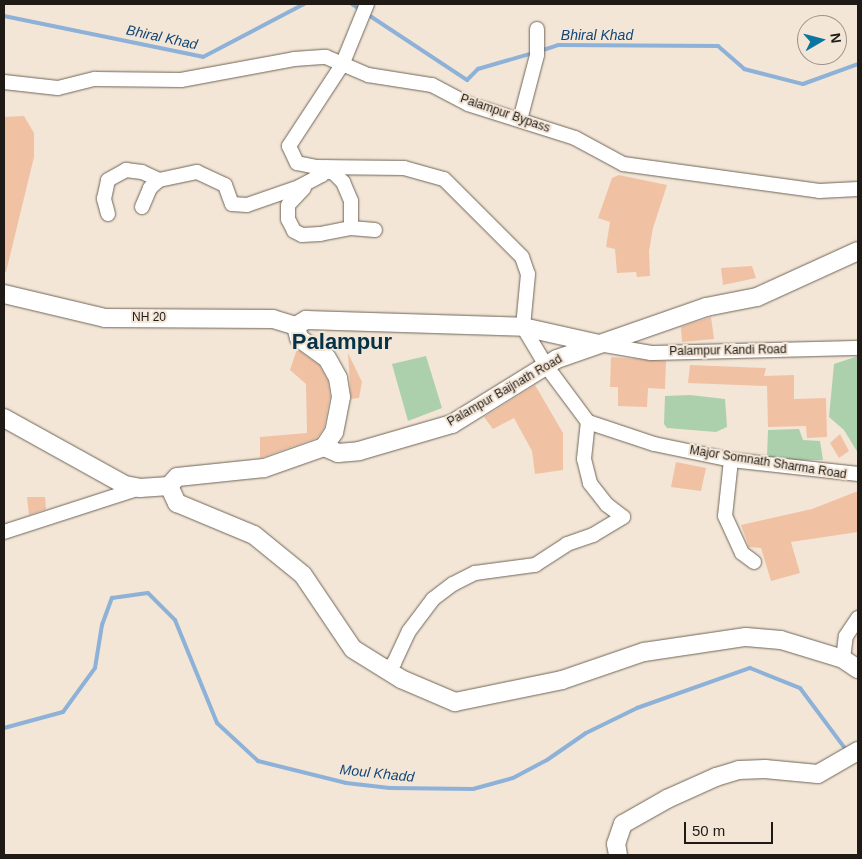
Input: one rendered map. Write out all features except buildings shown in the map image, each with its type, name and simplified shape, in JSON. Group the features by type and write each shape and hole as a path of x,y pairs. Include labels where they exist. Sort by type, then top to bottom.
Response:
{"main road":[{"name":"Palampur Baijnath Road","path":"324,447 338,453 359,452 452,424 547,367 557,358 706,307 757,296 858,251"},
{"name":"NH 20","path":"4,294 105,318 272,319 296,326"},
{"path":"4,418 113,479 140,488 169,486 176,477 264,468 324,447 334,432 341,397 338,378 327,358 299,338 296,326 306,320 523,327 599,344"},
{"path":"169,486 177,503 254,535 303,575 353,650 386,670 455,702 562,680 644,652 746,636 781,640 843,659 858,669"},
{"path":"618,855 616,844 623,824 667,799 716,777 757,770 818,774 858,751"}],"street":[{"path":"351,228 351,201 343,182 334,173 325,169 298,163 288,146 342,65 366,4"},
{"path":"520,120 532,74 537,29"},
{"name":"Palampur Bypass","path":"4,82 58,88 95,79 181,80 294,59 326,57 368,75 432,85 468,104 575,138 623,164 819,190 858,189"},
{"path":"142,207 150,188 160,180 197,172 225,185 232,204 247,205 284,194 306,183 325,169 404,168 444,179 522,257 528,274 523,327 547,367 588,422 584,459 590,482 607,505 623,517 593,535 567,544 535,565 475,573 454,584 433,599 409,631 394,663 386,670"},
{"path":"108,214 104,199 108,180 126,170 142,172 160,180"},
{"path":"306,183 302,192 288,205 288,219 294,231 302,234 320,234 351,228 375,230"},
{"name":"Palampur Kandi Road","path":"599,344 651,353 858,348"},
{"name":"Major Somnath Sharma Road","path":"588,422 654,444 731,460 858,474"},
{"path":"731,460 725,516 742,552 754,562"},
{"path":"4,532 140,488"},
{"path":"843,659 846,636 858,618"}],"green space":[{"path":"426,356 442,408 408,421 392,364"},
{"path":"858,356 858,453 844,430 829,417 834,364"},
{"path":"690,395 725,399 727,427 716,432 667,428 664,424 665,396"},
{"path":"799,429 803,440 820,441 823,460 775,460 767,457 768,430"}],"waterway":[{"name":"Bhiral Khad","path":"4,16 203,57 304,4"},
{"name":"Bhiral Khad","path":"352,4 361,10"},
{"name":"Bhiral Khad","path":"367,14 467,80 478,69 533,53"},
{"name":"Bhiral Khad","path":"540,51 558,45 718,46 744,69 803,84 858,64"},
{"name":"Moul Khadd","path":"4,728 63,712 95,668 102,625 112,598 148,593 175,620 217,723 258,761 346,783 390,788 473,789 513,778 547,760 586,733 637,708 750,668 800,688 847,751"}],"district":[{"name":"Palampur","path":"342,342"}]}
